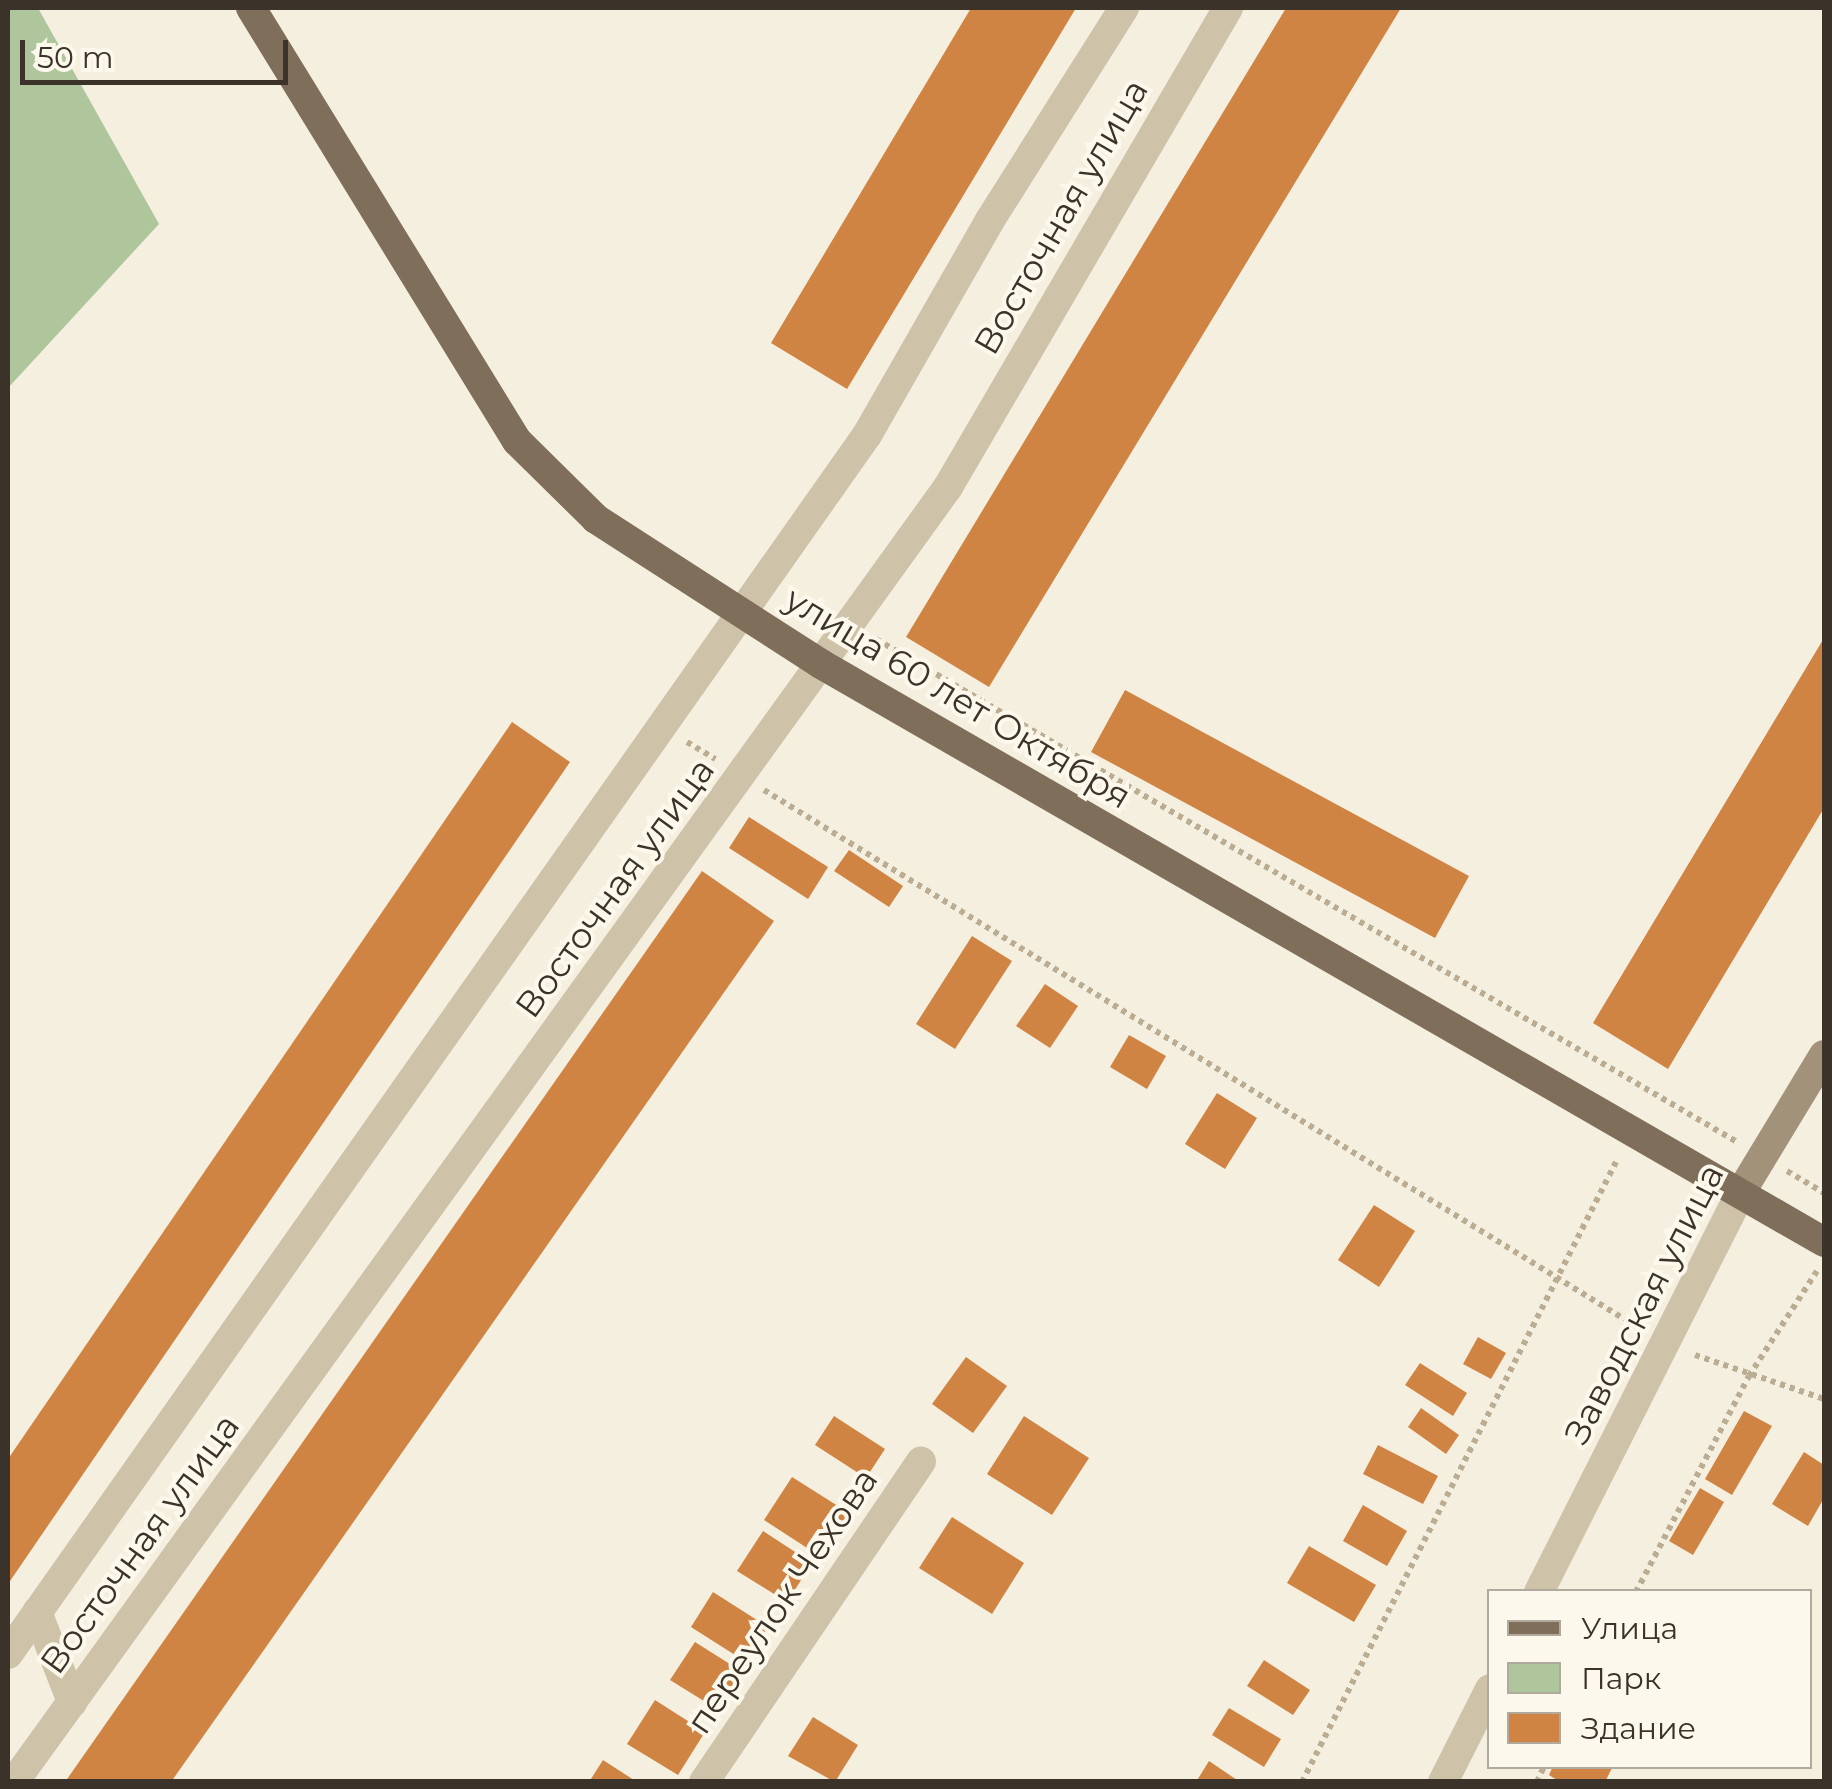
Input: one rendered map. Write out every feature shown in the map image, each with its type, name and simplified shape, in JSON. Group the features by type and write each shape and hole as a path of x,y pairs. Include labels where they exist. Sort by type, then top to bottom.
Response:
{"main road":[{"name":"улица 60 лет Октября","path":"251,8 517,441 596,519 822,664 1630,1135 1741,1192 1824,1242"}],"street":[{"name":"Восточная улица","path":"8,1654 867,435 990,220 1124,8"},
{"name":"Восточная улица","path":"14,1782 948,487 1228,8"},
{"name":"Заводская улица","path":"1541,1589 1741,1192 1824,1055"},
{"name":"переулок Чехова","path":"704,1782 921,1462"},
{"path":"37,1612 72,1702"},
{"path":"1442,1782 1487,1695"}],"path":[{"path":"850,624 1824,1193"},
{"path":"661,726 1664,1344 1824,1399"},
{"path":"1302,1782 1630,1135"},
{"path":"1638,1589 1749,1376 1824,1260"}],"green space":[{"path":"8,8 38,8 159,224 8,388"}],"building":[{"path":"971,8 1076,8 847,389 771,343"},
{"path":"1286,8 1401,8 989,687 906,637"},
{"path":"1824,638 1824,808 1668,1069 1593,1023"},
{"path":"1125,690 1469,876 1435,938 1091,752"},
{"path":"512,722 570,762 8,1584 8,1459"},
{"path":"749,817 828,867 808,899 729,848"},
{"path":"849,850 903,886 889,907 834,871"},
{"path":"702,871 774,921 171,1782 65,1782"},
{"path":"972,936 1012,961 955,1049 916,1024"},
{"path":"1045,984 1078,1006 1050,1048 1016,1026"},
{"path":"1129,1035 1166,1056 1147,1089 1110,1067"},
{"path":"1217,1093 1257,1118 1225,1169 1185,1144"},
{"path":"1374,1205 1415,1231 1379,1287 1338,1260"},
{"path":"1478,1337 1506,1353 1491,1379 1463,1364"},
{"path":"966,1357 1007,1386 973,1433 932,1404"},
{"path":"1420,1363 1467,1393 1453,1416 1405,1385"},
{"path":"1421,1408 1459,1435 1446,1454 1408,1427"},
{"path":"1744,1411 1772,1426 1732,1495 1705,1479"},
{"path":"834,1416 885,1449 866,1478 815,1445"},
{"path":"1024,1416 1089,1458 1052,1515 987,1474"},
{"path":"1378,1445 1438,1476 1423,1504 1363,1474"},
{"path":"1804,1452 1824,1465 1824,1498 1808,1526 1772,1504"},
{"path":"792,1477 849,1513 821,1557 764,1520"},
{"path":"1700,1488 1724,1502 1693,1555 1669,1541"},
{"path":"1363,1505 1407,1531 1387,1566 1343,1541"},
{"path":"952,1517 1024,1563 992,1614 919,1568"},
{"path":"763,1531 812,1563 787,1602 737,1571"},
{"path":"1309,1546 1376,1585 1354,1622 1287,1583"},
{"path":"713,1592 768,1627 746,1662 691,1627"},
{"path":"695,1642 744,1673 720,1711 670,1680"},
{"path":"1264,1660 1310,1690 1293,1715 1247,1686"},
{"path":"655,1700 705,1732 678,1775 627,1744"},
{"path":"1229,1708 1281,1739 1264,1767 1212,1735"},
{"path":"813,1717 858,1745 835,1782 788,1756"},
{"path":"603,1760 637,1782 589,1782"},
{"path":"1209,1761 1240,1782 1196,1782"},
{"path":"1552,1769 1612,1769 1605,1782 1560,1782 1549,1775"}]}
